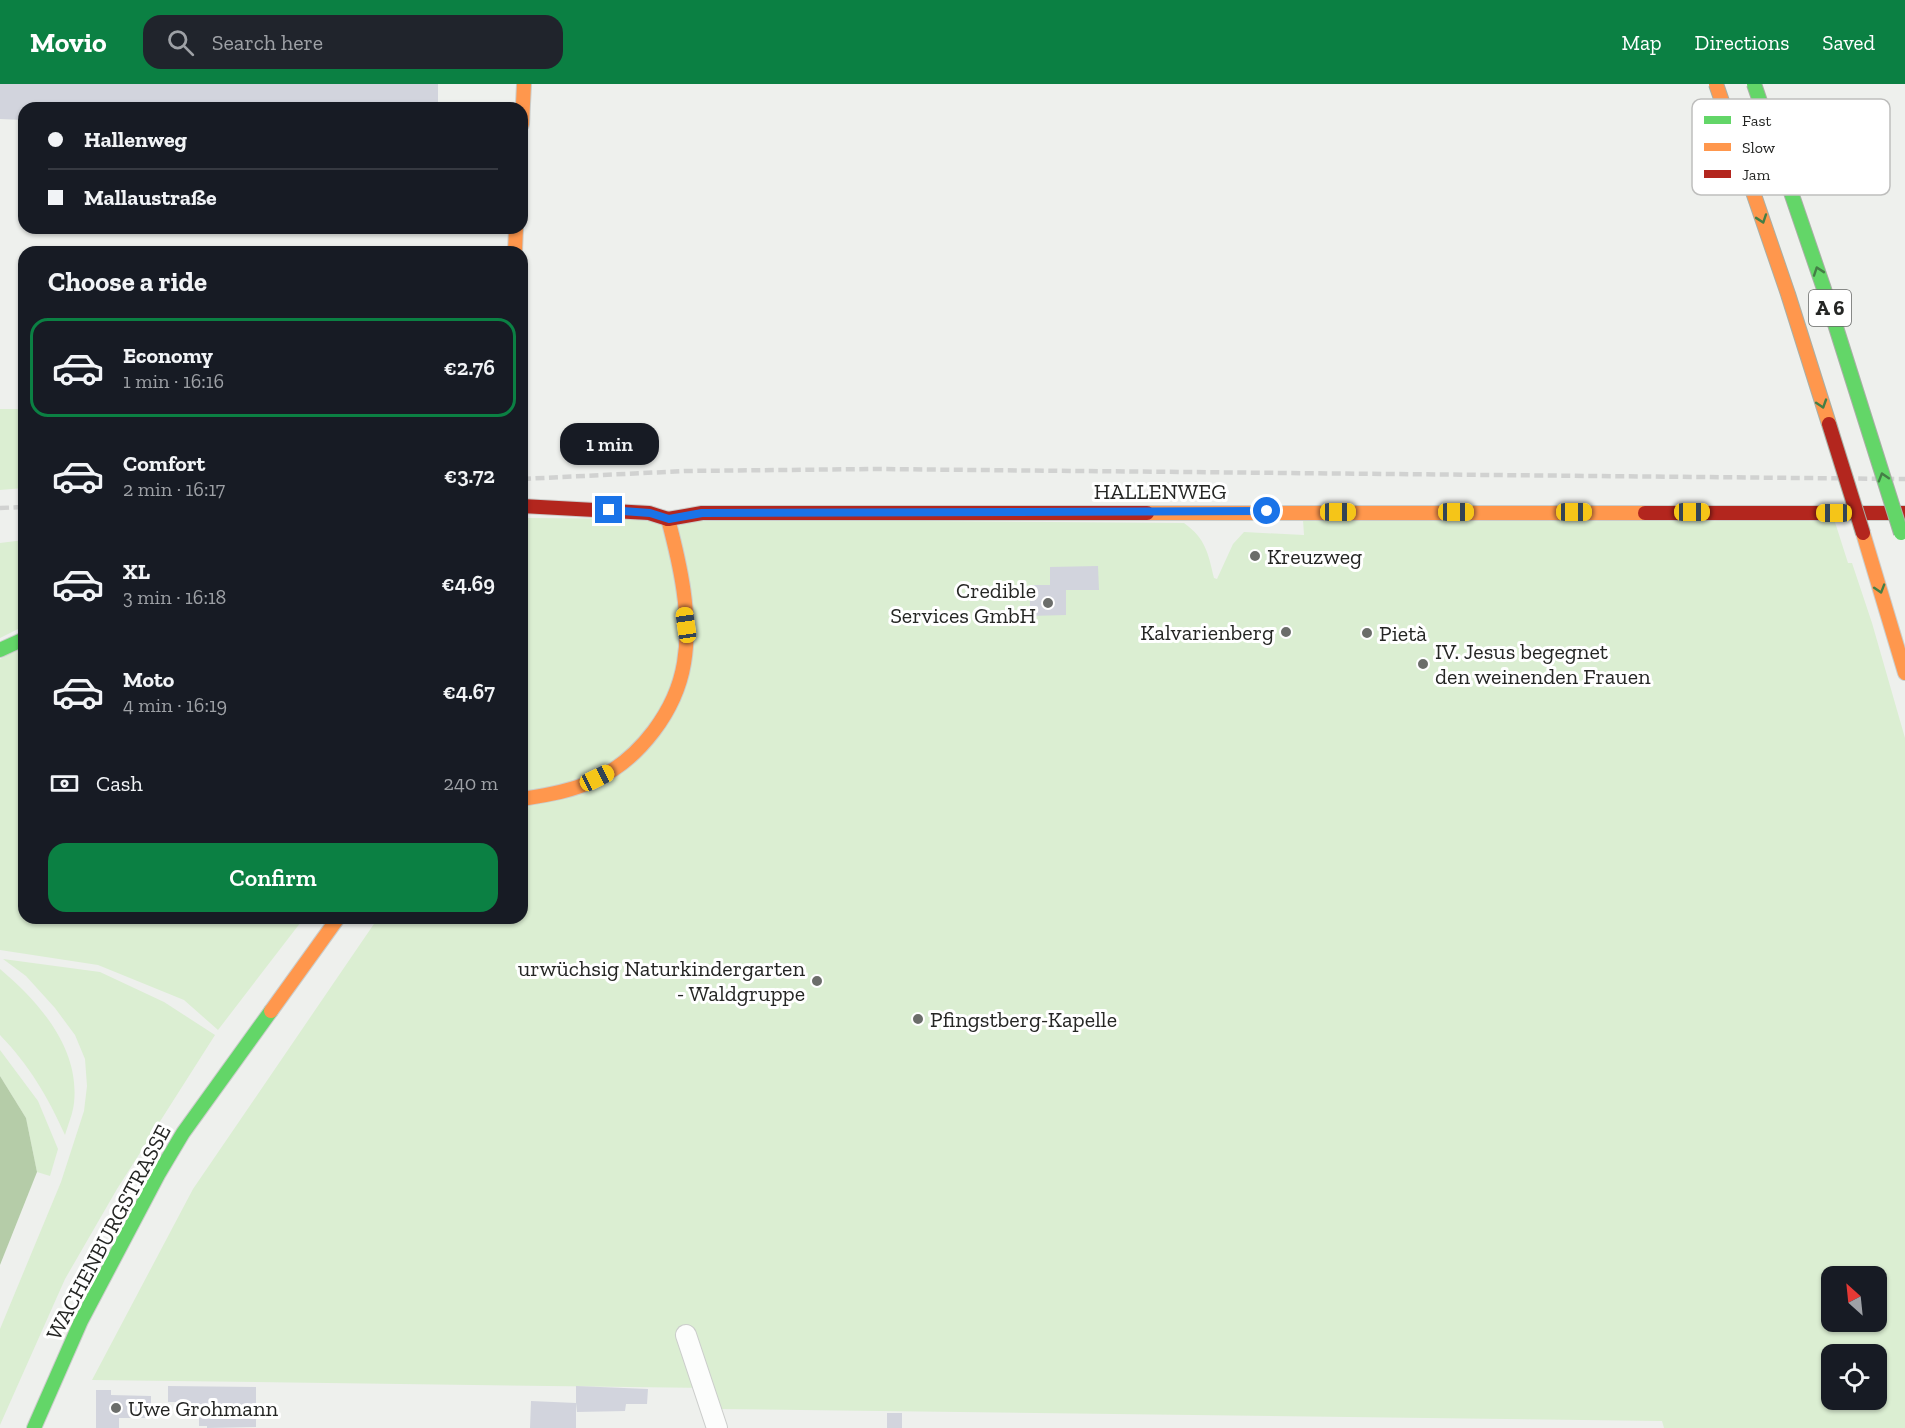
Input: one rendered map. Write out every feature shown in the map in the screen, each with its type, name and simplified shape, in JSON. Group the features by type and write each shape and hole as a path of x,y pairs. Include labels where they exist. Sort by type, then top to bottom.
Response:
{"main road":[{"path":"523,102 524,84"},
{"name":"A 6","path":"1716,84 1721,99"},
{"name":"A 6","path":"1754,84 1759,99"},
{"name":"A 6","path":"1754,195 1788,294 1905,673"},
{"name":"A 6","path":"1792,195 1903,540"},
{"path":"528,506 650,513 669,519 675,541 686,625 684,664 676,693 662,719 642,746 615,769 579,786 528,798"},
{"name":"HALLENWEG","path":"669,519 702,513 1905,513"},
{"path":"0,650 18,642"},
{"name":"WACHENBURGSTRASSE","path":"34,1428 81,1321 158,1175 183,1133 334,924"}],"street":[{"path":"686,1335 717,1428"}],"shaded area":[{"path":"0,409 18,409 18,488 0,490"},
{"path":"528,518 1184,523 1202,541 1214,578 1217,579 1233,544 1244,532 1304,535 1303,520 1834,519 1848,563 1852,563 1872,623 1905,738 1905,1428 1664,1428 1662,1421 716,1409 710,1388 92,1380 193,1189 374,924 528,924"},
{"path":"18,541 18,629 0,638 0,543"},
{"path":"18,650 18,924 299,924 218,1030 184,1000 98,965 0,950 0,659"},
{"path":"3,959 100,972 164,1002 215,1035 117,1189 65,1279 0,1425 0,1329 61,1182 84,1111 87,1086 85,1059 75,1035 55,1008 26,976"},
{"path":"0,969 42,1011 64,1045 74,1083 73,1107 65,1135 37,1082 0,1035"},
{"path":"0,1050 38,1101 58,1149 50,1176 37,1172 26,1118 0,1076"},
{"path":"0,1076 26,1118 37,1172 0,1265"}],"building":[{"path":"0,84 438,84 438,102 18,102 18,120 0,119"},
{"name":"Credible Services GmbH","path":"1098,566 1099,590 1066,590 1066,615 1030,616 1030,585 1050,585 1050,567"},
{"path":"168,1386 256,1387 256,1427 207,1428 207,1426 199,1426 199,1405 188,1405 188,1402 168,1402"},
{"path":"576,1386 648,1389 647,1404 626,1404 625,1411 577,1412"},
{"path":"96,1390 111,1390 111,1395 151,1396 151,1418 119,1418 119,1428 96,1428"},
{"path":"531,1401 576,1403 576,1428 530,1428"},
{"path":"887,1413 902,1413 902,1428 887,1428"}],"railway":[{"path":"528,479 685,471 875,469 1905,479"},
{"path":"0,508 18,507"}],"traffic: fast":[{"path":"1754,84 1759,99"},
{"path":"1792,195 1901,533"},
{"path":"0,650 18,642"},
{"path":"34,1428 81,1321 158,1175 183,1133 271,1011"}],"traffic: slow":[{"path":"523,102 524,84"},
{"path":"1716,84 1721,99"},
{"path":"1754,195 1829,424"},
{"path":"515,246 516,234"},
{"path":"1147,513 1645,513"},
{"path":"528,798 579,787 613,770 628,759 654,731 673,698 684,663 687,627 684,590 668,519"},
{"path":"1863,533 1905,673"},
{"path":"271,1011 334,924"}],"traffic: jam":[{"path":"1829,424 1863,533"},
{"path":"528,506 649,513 668,519"},
{"path":"668,519 702,513 1147,513"},
{"path":"1645,513 1905,513"}],"place":[{"name":"Kreuzweg","path":"1255,556"},
{"name":"Credible Services GmbH","path":"1048,603"},
{"name":"Kalvarienberg","path":"1286,632"},
{"name":"Pietà","path":"1367,633"},
{"name":"IV. Jesus begegnet den weinenden Frauen","path":"1423,664"},
{"name":"urwüchsig Naturkindergarten - Waldgruppe","path":"817,981"},
{"name":"Pfingstberg-Kapelle","path":"918,1019"},
{"name":"Uwe Grohmann","path":"116,1408"}],"route":[{"path":"609,510 650,513 669,519 702,513 1267,511"}]}
